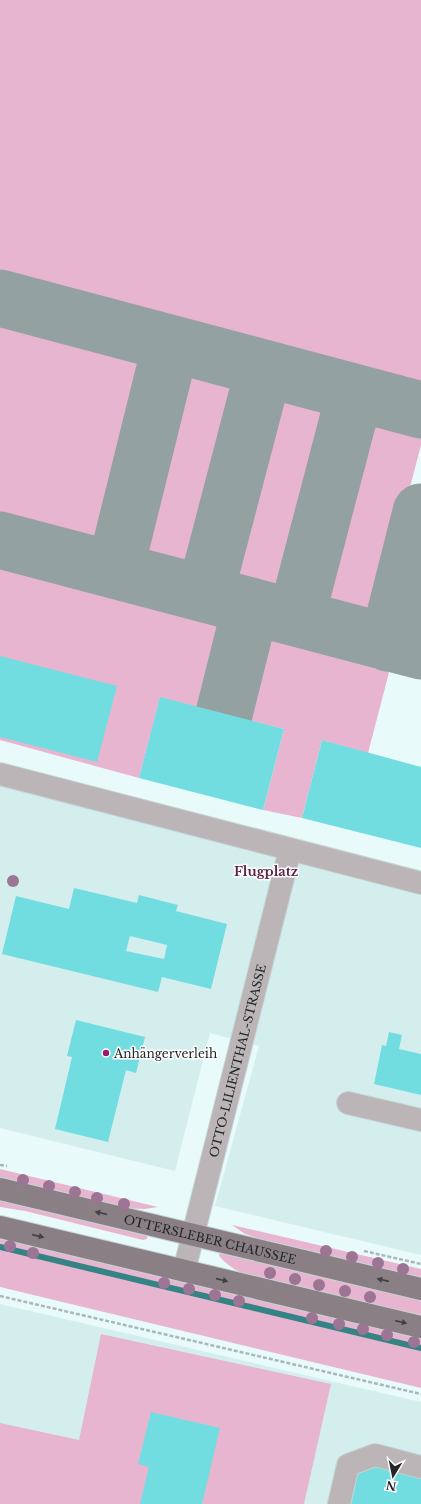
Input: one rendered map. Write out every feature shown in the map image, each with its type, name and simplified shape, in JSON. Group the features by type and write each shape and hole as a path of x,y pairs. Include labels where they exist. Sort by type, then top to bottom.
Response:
{"main road":[{"name":"OTTERSLEBER CHAUSSEE","path":"0,1189 421,1289"},
{"path":"0,1227 421,1327"}],"street":[{"path":"0,774 421,883"},
{"name":"OTTO-LILIENTHAL-STRASSE","path":"184,1271 290,850"},
{"path":"348,1103 421,1120"},
{"path":"339,1504 348,1465 375,1455 421,1467"}],"path":[{"path":"0,1296 421,1394"}],"shaded area":[{"path":"0,0 421,0 421,385 0,274"},
{"path":"0,323 258,391 421,436 421,445 375,622 0,523"},
{"path":"0,556 392,661 368,753 322,740 302,818 263,810 284,729 160,698 139,778 0,740"},
{"path":"421,573 421,635 406,631"},
{"path":"0,784 421,892 421,1255 215,1206 259,1046 210,1033 175,1171 0,1128"},
{"path":"0,1169 158,1207 145,1209 124,1208 0,1178"},
{"path":"0,1200 144,1234 147,1236 147,1239 143,1240 25,1211 0,1207"},
{"path":"232,1225 421,1269 421,1277 260,1239 245,1234"},
{"path":"0,1239 421,1338 421,1388 0,1287"},
{"path":"222,1253 421,1300 421,1316 244,1274 224,1262 219,1256 219,1254"},
{"path":"0,1304 421,1402 421,1504 0,1504"},
{"path":"101,1334 331,1384 304,1504 0,1504 0,1423 79,1440"}],"building":[{"path":"0,656 117,686 97,762 0,737"},
{"path":"160,697 284,729 263,810 139,778"},
{"path":"322,740 421,767 421,848 302,818"},
{"path":"74,888 137,903 139,895 178,905 176,911 227,924 211,989 162,977 158,992 2,954 16,896 69,909","holes":["130,936 167,945 164,959 126,951"]},
{"path":"76,1020 145,1037 136,1073 126,1070 108,1142 55,1129 72,1057 67,1056"},
{"path":"389,1032 402,1035 399,1049 421,1054 421,1095 374,1084 382,1045 386,1046"},
{"path":"151,1412 220,1428 202,1504 140,1504 149,1467 138,1464"},
{"path":"367,1464 421,1478 421,1504 344,1504 351,1475"}],"waterway":[{"path":"0,1247 421,1348"}],"taxiway":[{"path":"0,298 421,410"},
{"path":"115,570 171,344"},
{"path":"205,594 264,369"},
{"path":"296,618 355,393"},
{"path":"388,643 421,512"},
{"path":"0,540 421,651"},
{"path":"224,714 251,606"}],"place":[{"name":"Anhängerverleih","path":"106,1053"}],"district":[{"name":"Flugplatz","path":"266,871"}]}
